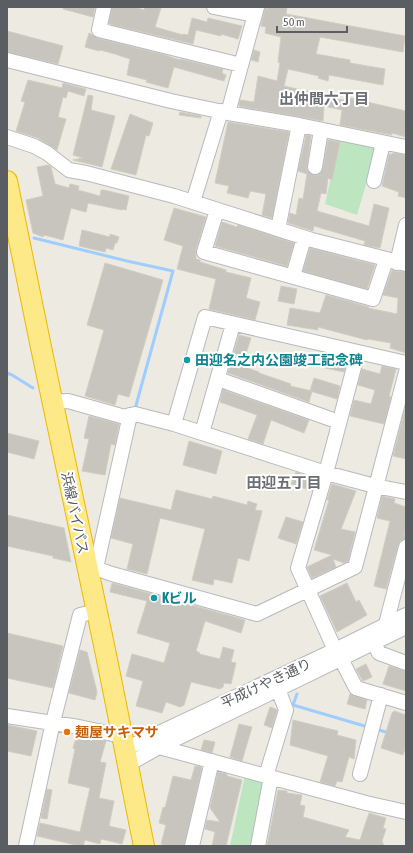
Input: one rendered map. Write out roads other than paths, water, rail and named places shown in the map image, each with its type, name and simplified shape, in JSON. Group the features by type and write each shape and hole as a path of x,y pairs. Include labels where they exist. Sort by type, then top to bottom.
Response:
{"highway":[{"name":"浜線バイパス","path":"7,181 52,402 91,567 97,611 144,846"}],"street":[{"path":"104,7 100,30 241,65"},
{"path":"194,202 241,65 255,11 214,7"},
{"path":"7,60 171,101 406,147"},
{"path":"278,229 299,125"},
{"path":"314,166 321,130"},
{"path":"7,137 34,146 47,153 69,170 94,175 194,202 304,238 396,262"},
{"path":"374,182 383,143"},
{"path":"217,210 204,252 373,299 396,262 406,225"},
{"path":"293,276 304,238"},
{"path":"174,424 205,317 406,363"},
{"path":"202,433 234,324"},
{"path":"358,352 326,473 298,568 307,590 356,688 406,702"},
{"path":"130,415 91,567 257,614 355,567 406,372"},
{"path":"218,379 339,422"},
{"path":"52,402 68,401 125,417 135,414 174,424 326,473 406,492"},
{"path":"386,624 406,548"},
{"path":"26,846 53,722 80,615 97,611"},
{"name":"平成けやき通り","path":"125,750 159,747 278,690 386,624 406,614"},
{"name":"平成けやき通り","path":"125,750 338,654 374,643 406,627"},
{"path":"374,643 379,653 406,663"},
{"path":"258,846 268,776 286,710 278,690"},
{"path":"360,774 381,695"},
{"path":"7,716 80,726 125,750"},
{"path":"159,747 366,803 406,812"},
{"path":"192,846 212,761"}],"waterway":[{"path":"34,238 173,271 135,409"},
{"path":"7,373 33,388"},
{"path":"297,694 293,705 368,727"},
{"path":"376,729 389,733"}],"place":[{"name":"田迎名之内公園竣工記念碑","path":"187,360"},
{"name":"Kビル","path":"154,598"},
{"name":"麺屋サキマサ","path":"67,732"}],"district":[{"name":"出仲間六丁目","path":"324,98"},
{"name":"田迎五丁目","path":"284,482"}]}
